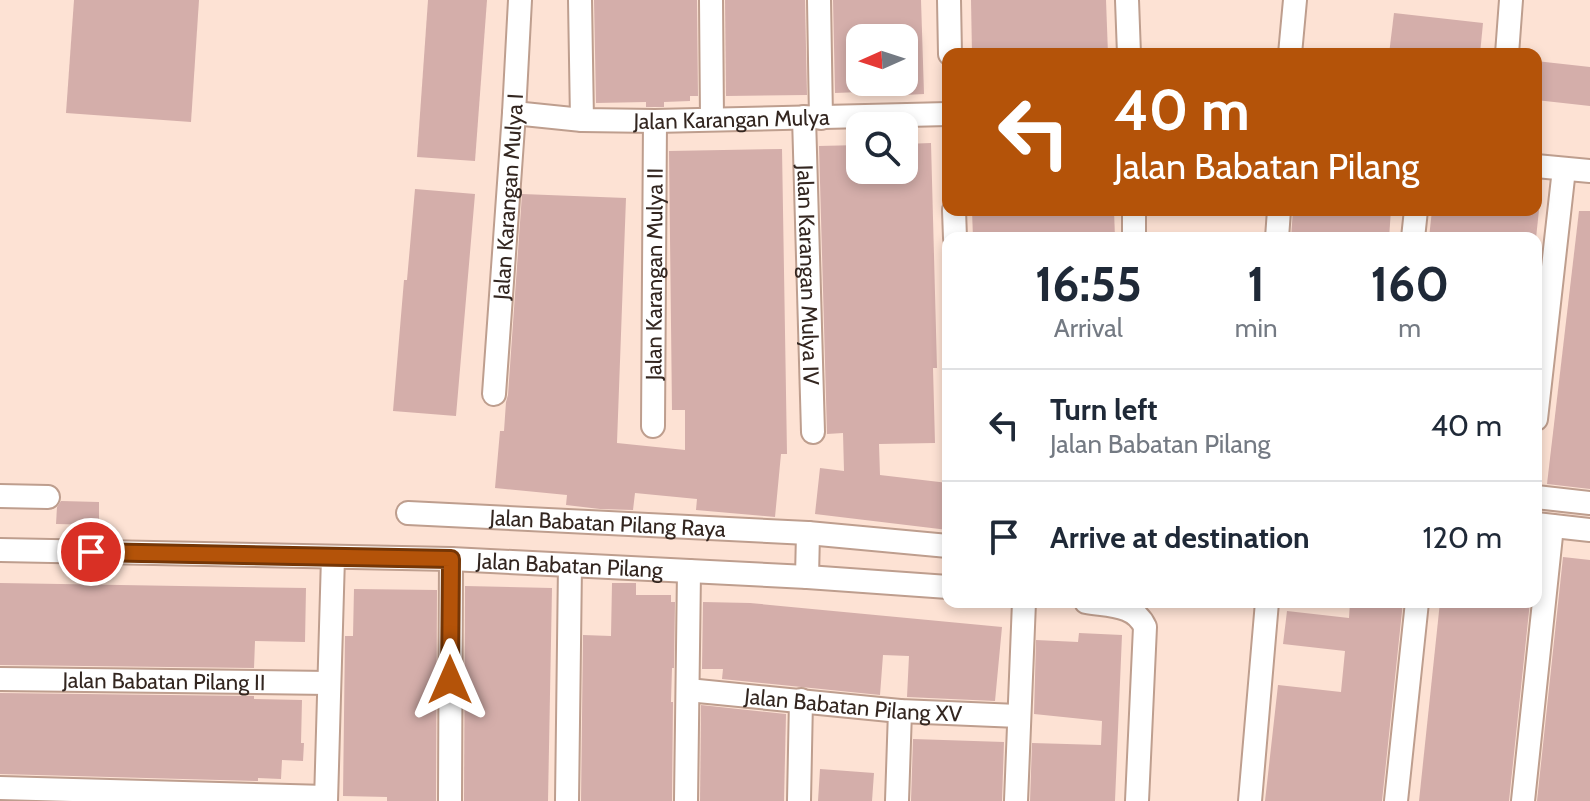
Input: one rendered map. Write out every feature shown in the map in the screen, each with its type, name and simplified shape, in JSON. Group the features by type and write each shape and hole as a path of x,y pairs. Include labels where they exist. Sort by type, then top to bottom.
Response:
{"street":[{"name":"Jalan Karangan Mulya I","path":"494,394 520,0"},
{"path":"580,0 582,120"},
{"path":"711,0 712,119"},
{"name":"Jalan Karangan Mulya IV","path":"813,432 812,118 819,0"},
{"path":"949,0 950,48"},
{"path":"1127,0 1129,48"},
{"path":"1291,48 1295,0"},
{"path":"1507,48 1511,0"},
{"name":"Jalan Karangan Mulya","path":"514,113 582,120 655,121 942,114"},
{"name":"Jalan Karangan Mulya II","path":"653,426 655,121"},
{"path":"1542,167 1590,171"},
{"path":"1542,365 1564,169"},
{"path":"0,496 48,497"},
{"path":"1542,498 1590,503"},
{"name":"Jalan Babatan Pilang Raya","path":"408,513 808,554 942,546"},
{"path":"1542,551 1544,525 1590,530"},
{"name":"Jalan Babatan Pilang","path":"0,550 451,559 689,571 808,554 942,586"},
{"path":"0,788 326,799 333,557"},
{"path":"450,801 451,559"},
{"path":"567,801 570,565"},
{"path":"686,801 689,571"},
{"path":"1016,801 1024,608"},
{"path":"1119,608 1135,612 1141,618 1146,636 1137,801"},
{"path":"1250,801 1266,608"},
{"path":"1396,801 1416,608"},
{"path":"1523,801 1538,608"},
{"name":"Jalan Babatan Pilang II","path":"0,679 329,683"},
{"name":"Jalan Babatan Pilang XV","path":"688,690 900,711 1019,716"},
{"path":"799,801 801,700"},
{"path":"897,801 900,711"}],"building":[{"path":"74,0 199,0 191,122 66,113"},
{"path":"428,0 487,0 475,161 417,157"},
{"path":"594,0 697,0 698,96 690,96 690,101 664,102 664,107 646,107 646,102 596,103"},
{"path":"725,0 805,0 807,95 726,96"},
{"path":"833,0 921,0 924,94 918,94 918,24 846,24 846,93 835,93"},
{"path":"971,0 1106,0 1108,48 972,48"},
{"path":"1394,13 1483,23 1481,48 1390,48"},
{"path":"1542,62 1590,67 1590,106 1542,101"},
{"path":"918,143 931,143 937,368 933,368 935,443 879,444 880,475 942,482 942,529 815,514 820,468 844,471 843,433 827,434 819,146 846,145 846,184 918,184"},
{"path":"782,149 787,454 781,454 775,517 696,510 697,499 635,493 633,510 600,509 566,505 567,495 495,488 500,431 504,431 508,395 522,194 626,198 617,443 685,450 685,410 672,410 669,151"},
{"path":"415,189 475,194 456,416 393,411"},
{"path":"1579,211 1590,211 1590,489 1547,484"},
{"path":"972,216 1114,216 1115,232 973,232"},
{"path":"1293,216 1391,216 1389,232 1291,232"},
{"path":"1431,216 1538,216 1537,232 1430,232"},
{"path":"61,501 99,502 99,525 56,524 57,507"},
{"path":"1563,557 1590,560 1590,801 1537,801"},
{"path":"0,583 306,588 305,642 255,641 254,668 0,665"},
{"path":"612,583 636,583 636,595 671,595 671,602 675,602 671,702 672,801 581,801 583,635 611,636"},
{"path":"465,586 552,588 548,801 464,801"},
{"path":"354,589 437,590 436,801 387,801 387,797 343,796 345,636 353,636"},
{"path":"703,602 750,603 1002,627 995,701 907,697 909,656 883,655 880,695 722,679 723,669 702,669"},
{"path":"1350,608 1402,608 1382,801 1265,801 1278,685 1341,692 1345,651 1283,644 1287,611 1349,618"},
{"path":"1439,608 1529,608 1509,801 1419,801"},
{"path":"1079,633 1122,635 1115,801 1030,801 1032,743 1101,745 1102,721 1034,714 1036,640 1078,642"},
{"path":"0,693 254,696 254,699 302,700 303,761 282,760 281,779 258,778 258,781 0,774"},
{"path":"701,705 786,714 784,801 700,801"},
{"path":"913,739 1004,742 1002,801 911,801"},
{"path":"820,769 874,773 872,801 818,801"}],"route":[{"path":"91,552 451,559 450,680"}]}
